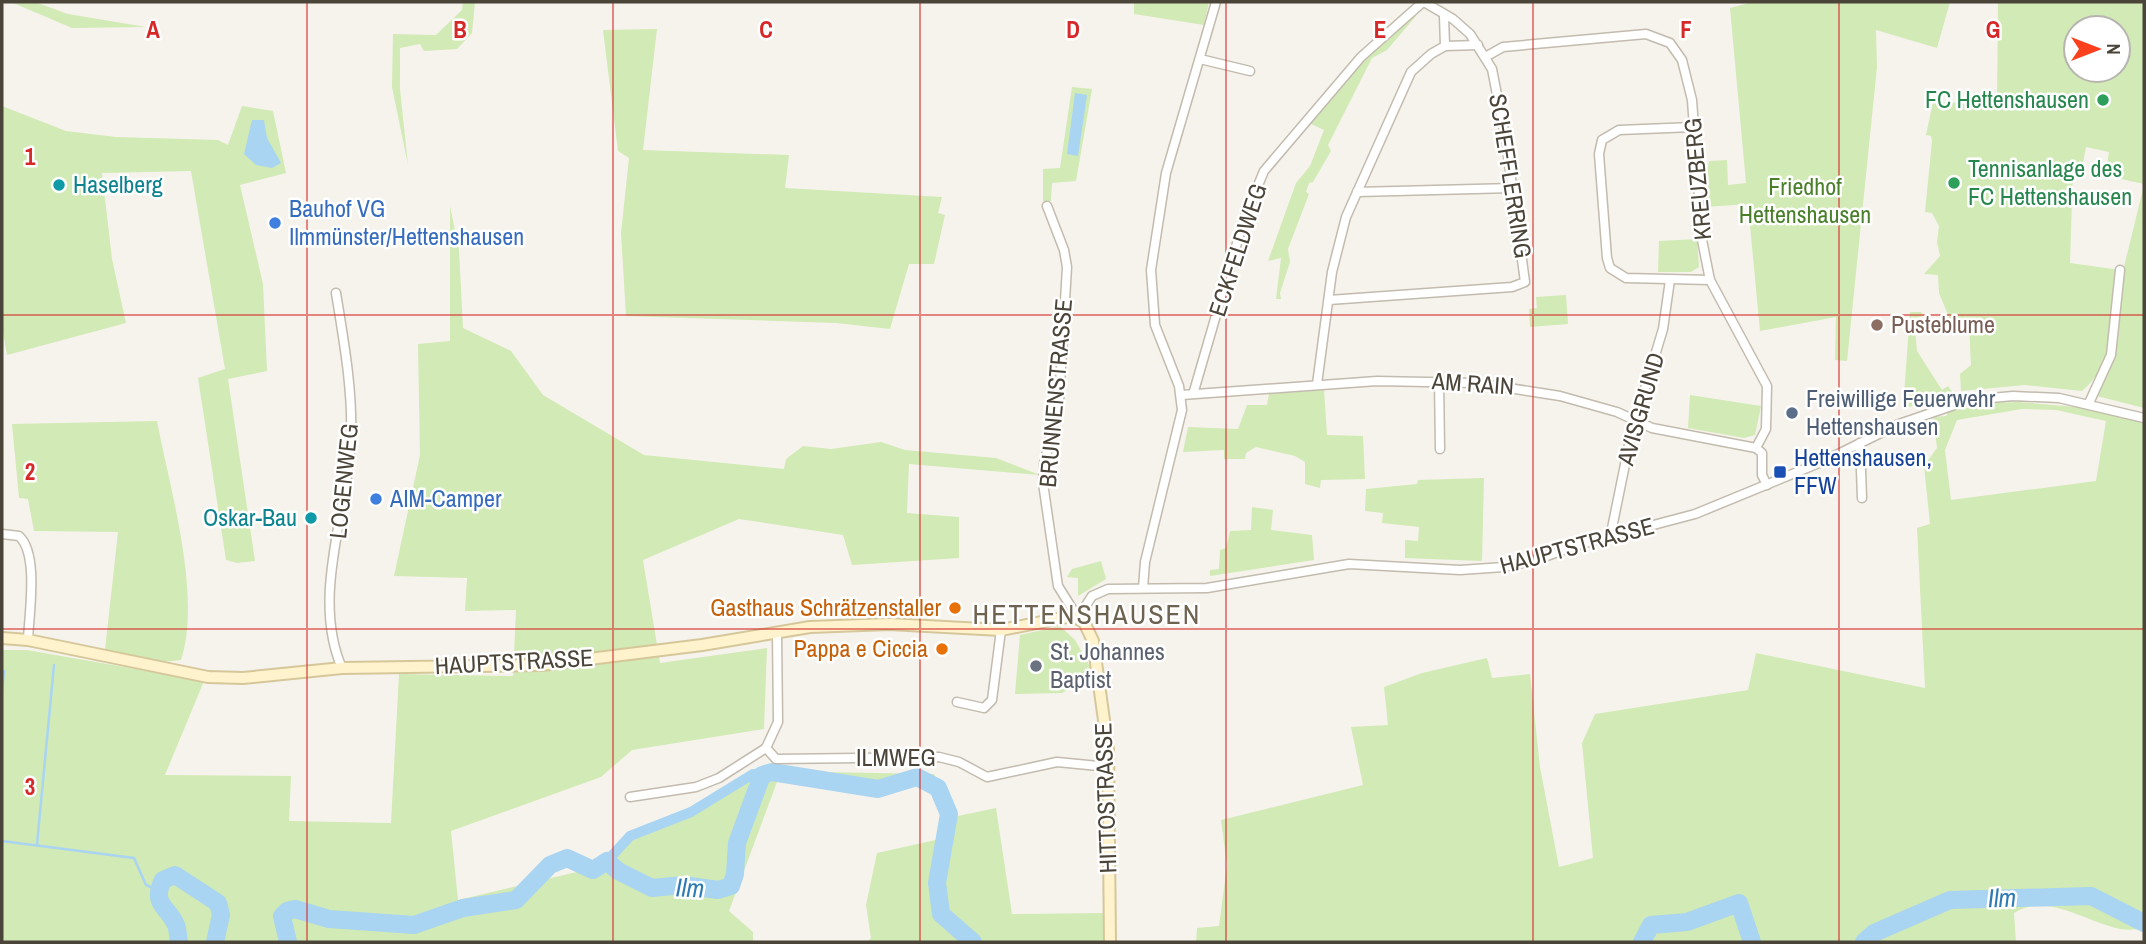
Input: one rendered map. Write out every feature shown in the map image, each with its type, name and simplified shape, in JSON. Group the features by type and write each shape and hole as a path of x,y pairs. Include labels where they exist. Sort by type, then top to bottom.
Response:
{"street":[{"path":"1143,588 1145,562 1180,425 1182,395 1154,325 1151,270 1166,173 1216,2"},
{"name":"SCHEFFLERRING","path":"1329,300 1513,288 1525,282 1499,94 1487,56 1462,26 1423,2"},
{"name":"ECKFELDWEG","path":"1194,391 1240,233 1264,171 1361,57 1423,2"},
{"path":"1444,16 1445,46"},
{"name":"KREUZBERG","path":"1487,56 1503,47 1632,34 1658,37 1670,43 1686,68 1702,240 1710,280 1767,386 1766,429 1756,448"},
{"path":"1317,384 1336,249 1357,192 1411,72 1431,54 1445,46 1478,45"},
{"path":"1200,59 1250,71"},
{"path":"1693,127 1619,130 1606,136 1600,147 1610,268 1626,278 1710,280"},
{"path":"1357,192 1513,188"},
{"name":"BRUNNENSTRASSE","path":"1047,205 1065,250 1067,267 1059,401 1044,464 1043,483 1058,586 1078,618"},
{"path":"2090,403 2111,355 2120,270"},
{"name":"AVISGRUND","path":"1610,538 1622,472 1663,329 1670,279"},
{"name":"LOGENWEG","path":"336,293 351,409 348,470 330,594 334,649 342,668"},
{"path":"1439,380 1440,449"},
{"name":"AM RAIN","path":"1182,395 1194,391 1439,380 1537,390 1603,408 1637,423 1756,448"},
{"name":"HAUPTSTRASSE","path":"2,638 28,640 208,677 254,677 342,668 541,665 702,645 810,627 890,624 1001,630 1065,616 1078,618 1084,604 1101,591 1207,588 1349,564 1483,570 1536,560 1695,514 1767,485 1899,424 1969,400 2028,396 2090,403 2144,418"},
{"path":"1860,443 1862,498"},
{"path":"1756,448 1762,453 1762,475 1767,485"},
{"path":"2,534 19,536 28,548 28,640"},
{"name":"HITTOSTRASSE","path":"1078,618 1089,630 1093,641 1109,767 1110,942"},
{"path":"957,702 984,708 992,700 1001,630"},
{"path":"630,797 696,787 719,778 766,748 778,722 776,632"},
{"name":"ILMWEG","path":"766,748 779,759 946,758 987,777 1057,762 1109,767"}],"green space":[{"path":"11,2 35,2 68,14 146,27 72,28"},
{"path":"463,2 475,2 472,33 457,49 424,51 420,44 400,48 400,89 408,165 392,87 393,34 436,35 462,10"},
{"path":"1134,2 1209,2 1204,25 1134,14"},
{"name":"Friedhof Hettenshausen","path":"1753,2 1950,2 1937,48 1876,30 1877,67 1847,361 1835,360 1836,317 1760,331 1748,204 1705,207 1703,167 1708,167 1709,161 1727,160 1728,185 1746,183 1730,8"},
{"path":"1998,2 2144,2 2144,184 2121,179 2123,168 2107,164 2109,152 2086,147 2082,168 2073,167 2070,263 2120,270 2107,351 2093,380 2082,391 2025,385 1961,391 1960,374 1971,365 1969,326 1953,327 1939,293 1938,275 1924,274 1940,256 1937,242 1939,226 1932,213 1925,212 1932,141 1931,136 1926,135 1933,102 1997,104"},
{"path":"1416,16 1387,50 1372,58 1328,145 1331,151 1313,182 1309,183 1306,192 1309,194 1288,249 1290,262 1280,293 1281,299 1276,299 1281,258 1268,261 1296,183 1310,166 1324,130 1309,123 1367,54 1407,18"},
{"path":"657,29 643,150 789,155 785,188 942,197 938,213 945,215 934,264 909,264 890,329 836,323 626,316 621,233 629,158 618,151 603,30"},
{"path":"1072,87 1092,89 1076,181 1052,183 1051,201 1043,201 1043,169 1060,168"},
{"path":"2,106 66,131 116,137 218,140 228,145 242,106 273,111 286,173 240,185 263,284 267,371 228,379 255,561 237,563 226,560 198,378 225,369 191,171 102,173 112,259 126,323 7,355 2,327"},
{"path":"2144,185 2144,408 2097,396 2118,342 2123,271"},
{"path":"450,206 459,250 463,328 511,351 543,395 644,455 784,469 786,459 803,446 831,449 881,442 905,450 996,458 1040,475 909,464 907,513 959,517 959,558 852,565 843,535 739,519 643,560 660,663 767,648 764,729 632,750 601,777 451,831 458,900 602,866 623,844 688,818 761,771 934,774 958,816 996,808 1012,914 1105,913 1106,942 867,942 871,938 866,905 877,853 940,839 944,820 931,789 917,782 883,794 777,782 729,911 753,932 753,942 2,942 2,650 27,650 204,681 165,775 291,776 289,821 391,823 399,674 513,676 516,610 465,611 467,578 394,576 420,455 418,344 450,341"},
{"path":"1697,239 1699,267 1691,272 1658,272 1659,241"},
{"path":"1566,295 1568,324 1530,327 1529,309 1537,308 1536,297"},
{"path":"1910,312 1921,312 1924,316 1914,318 1917,351 1942,390 1948,386 1953,393 1903,409"},
{"path":"1324,390 1327,435 1363,436 1365,479 1321,480 1320,488 1305,484 1305,462 1295,456 1256,447 1246,453 1245,459 1224,459 1224,450 1183,452 1188,427 1238,429 1247,405 1267,405 1269,394"},
{"path":"1690,395 1761,406 1755,435 1744,438 1688,428"},
{"path":"2018,402 2088,408 2144,422 2144,929 2119,929 2065,910 2039,906 2014,913 2016,942 1196,942 1197,928 1219,926 1227,865 1221,820 1363,785 1351,727 1388,725 1384,687 1422,673 1487,658 1492,678 1530,674 1540,767 1559,867 1593,858 1582,743 1595,714 1748,690 1756,653 1925,688 1917,528 1930,524 1924,466 1937,448 1933,417 1946,416 1948,412 1989,403","holes":["2022,409 2056,410 2106,421 2096,481 1951,500 1945,450 1957,420"]},
{"path":"157,421 182,542 188,605 187,634 181,660 163,662 105,650 118,532 34,531 28,499 19,498 12,424"},
{"path":"1484,478 1482,561 1405,558 1405,540 1418,541 1419,527 1382,523 1383,513 1365,511 1366,489 1417,484 1418,480"},
{"path":"1252,507 1273,510 1271,530 1312,535 1314,560 1210,576 1210,570 1219,569 1220,550 1226,548 1230,531 1251,530"},
{"path":"1101,561 1106,579 1078,596 1078,578 1067,577 1072,569"},
{"path":"1060,626 1075,640 1095,675 1062,693 1015,694 1020,635"}],"water":[{"path":"1075,93 1087,95 1078,156 1067,154"},
{"path":"252,120 264,120 267,138 281,163 272,168 256,165 244,154"}],"waterway":[{"path":"37,844 54,665"},
{"path":"2,691 4,671"},
{"name":"Ilm","path":"288,942 282,916 287,911 295,909 329,919 414,925 463,908 516,900 550,865 567,858 593,870 607,861 618,871 652,888 683,885 718,890 731,886 735,874 737,843 762,775 772,772 878,789 917,777 938,788 949,814 937,883 941,914 973,942"},
{"path":"607,861 630,836 691,812 753,774 762,775"},
{"path":"2,841 134,858 146,885 158,890"},
{"name":"Ilm","path":"179,942 176,925 162,905 159,895 163,880 175,875 218,903 221,915 215,942"},
{"name":"Ilm","path":"1864,942 1874,933 1950,900 2091,896 2144,923"},
{"name":"Ilm","path":"1642,942 1651,925 1687,922 1739,903 1752,942"}],"place":[{"name":"FC Hettenshausen","path":"2103,100"},
{"name":"Tennisanlage des FC Hettenshausen","path":"1954,183"},
{"name":"Haselberg","path":"59,185"},
{"name":"Bauhof VG Ilmmünster/Hettenshausen","path":"275,223"},
{"name":"Pusteblume","path":"1877,325"},
{"name":"Freiwillige Feuerwehr Hettenshausen","path":"1792,413"},
{"name":"Hettenshausen, FFW","path":"1780,472"},
{"name":"AIM-Camper","path":"376,499"},
{"name":"Oskar-Bau","path":"311,518"},
{"name":"Gasthaus Schrätzenstaller","path":"955,608"},
{"name":"Pappa e Ciccia","path":"942,649"},
{"name":"St. Johannes Baptist","path":"1036,666"}],"district":[{"name":"HETTENSHAUSEN","path":"1087,614"}]}
